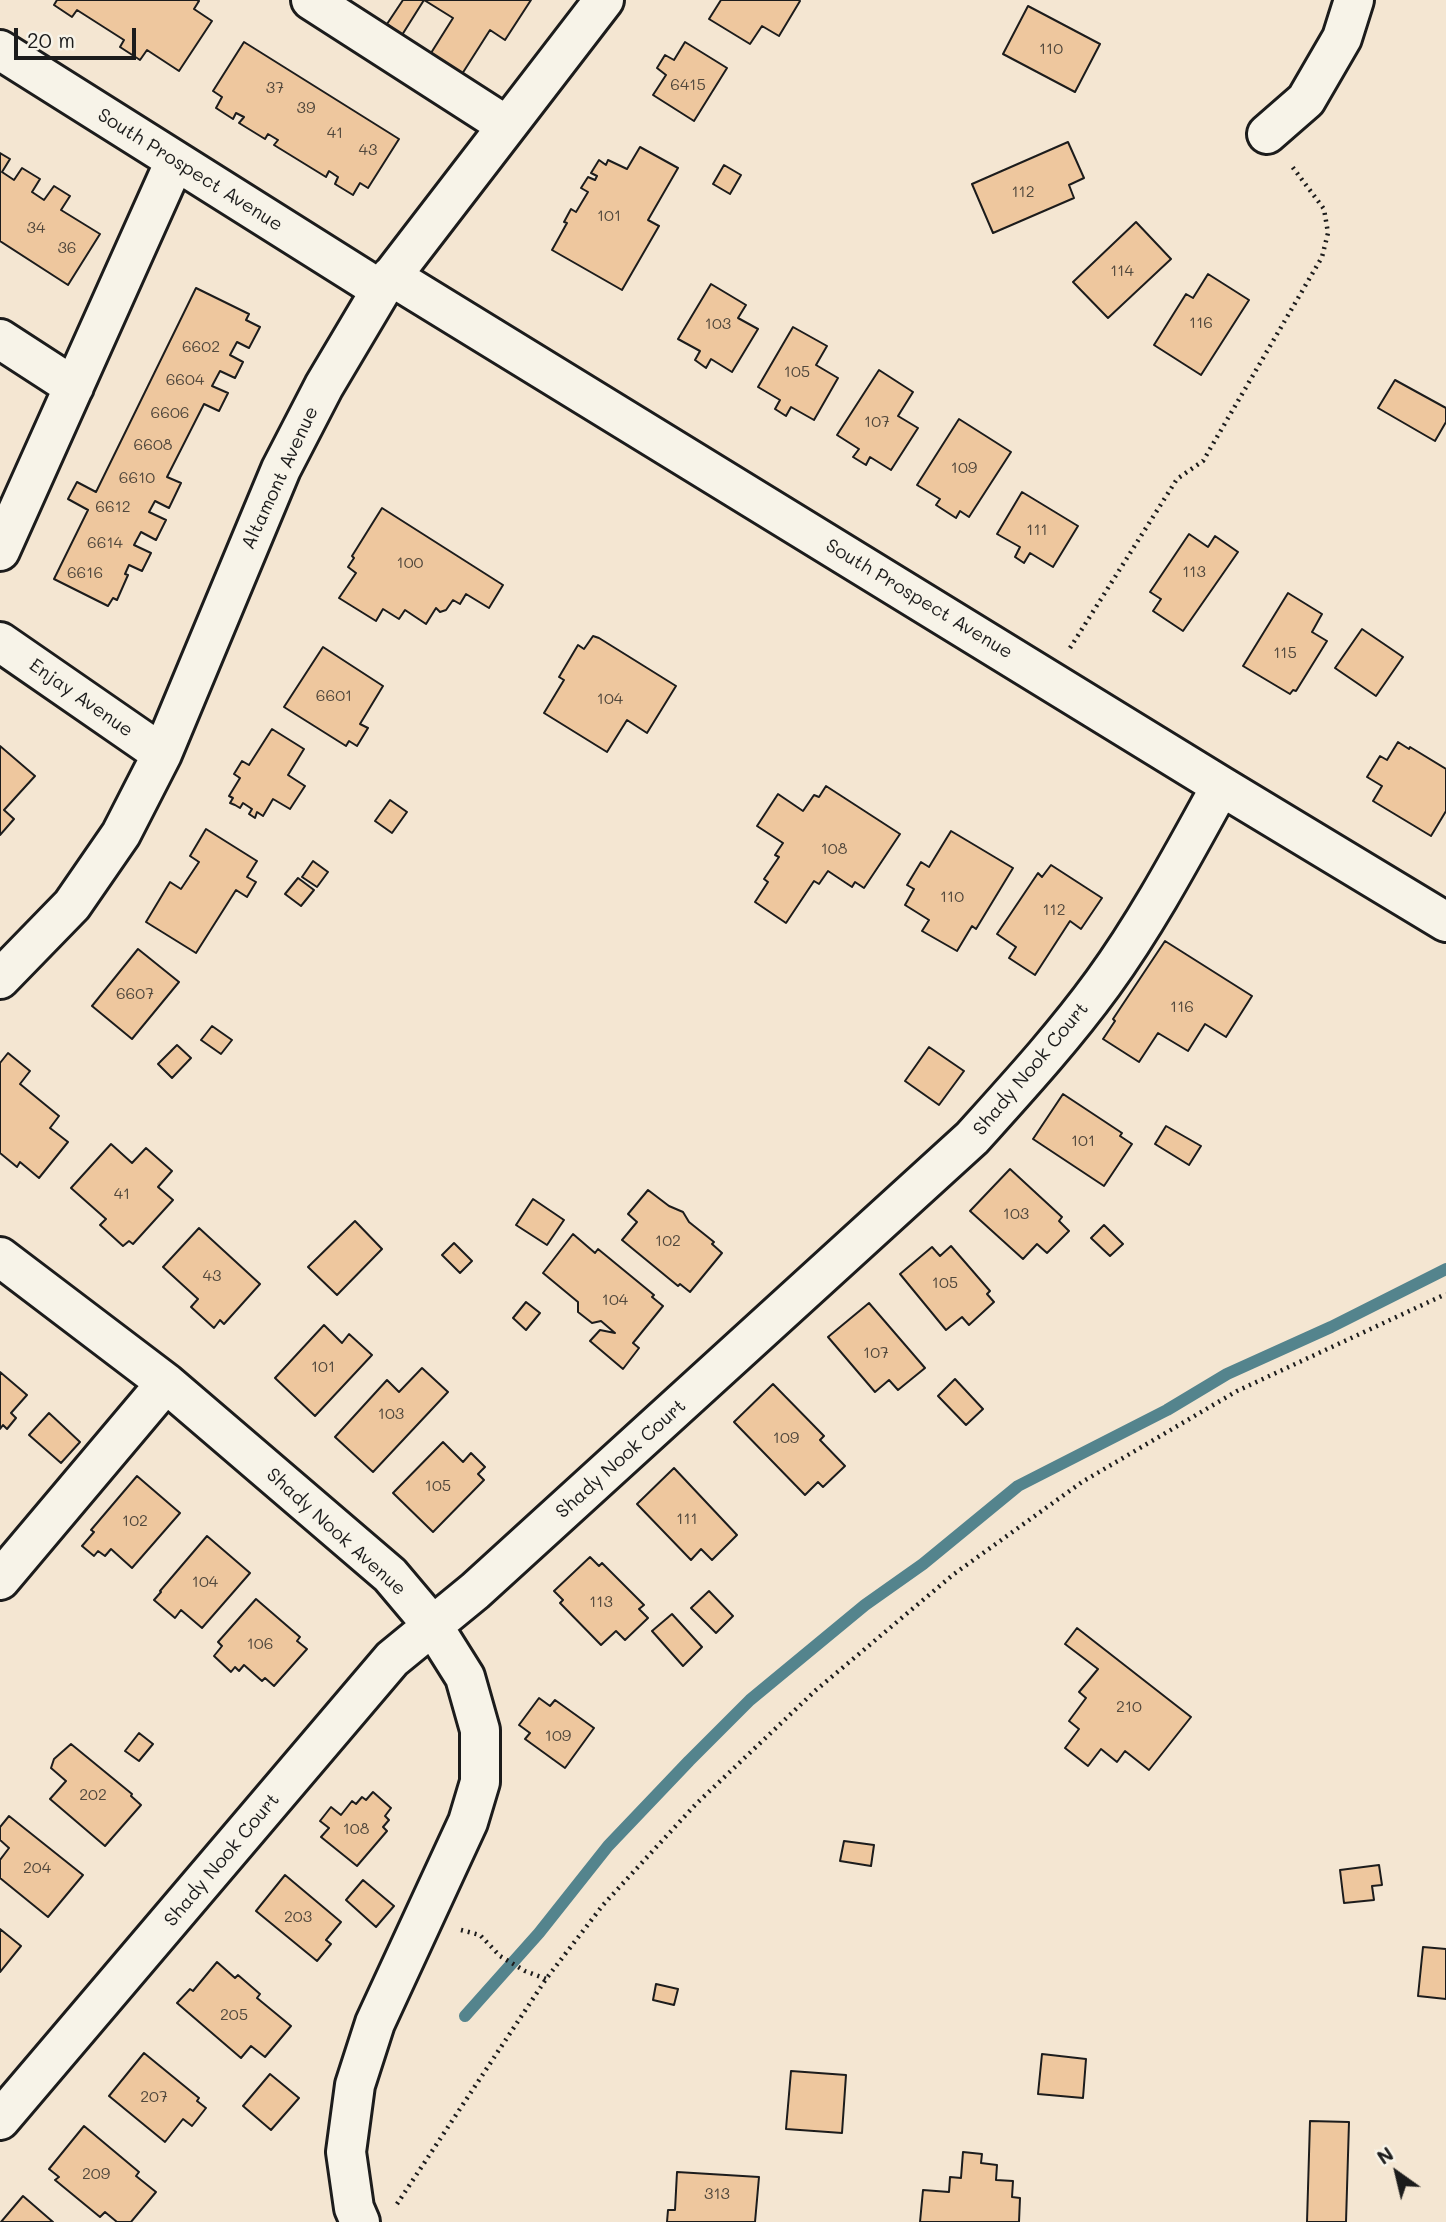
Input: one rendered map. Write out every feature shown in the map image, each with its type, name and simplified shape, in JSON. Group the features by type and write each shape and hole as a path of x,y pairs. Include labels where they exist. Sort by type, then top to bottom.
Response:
{"street":[{"path":"311,0 507,126"},
{"name":"Altamont Avenue","path":"0,979 72,905 121,834 162,754 281,469 324,386 386,283 604,0"},
{"path":"1267,134 1306,100 1342,38 1354,0"},
{"name":"South Prospect Avenue","path":"0,50 175,161 386,283 1050,679 1446,922"},
{"path":"0,551 175,161"},
{"path":"0,340 74,387"},
{"name":"Enjay Avenue","path":"0,642 162,754"},
{"name":"Shady Nook Court","path":"0,2120 393,1659 475,1591 972,1138 1045,1057 1103,982 1161,895 1221,786"},
{"name":"Shady Nook Avenue","path":"0,1257 166,1382 390,1575 433,1626 465,1676 480,1730 480,1782 468,1822 375,2023 355,2085 346,2152 354,2208 376,2216"},
{"path":"0,1580 166,1382"}],"path":[{"path":"1050,679 1177,479 1203,461 1322,257 1328,233 1324,209 1267,134"},
{"path":"376,2216 546,1979 603,1905 696,1804 816,1690 954,1574 1082,1482 1237,1391 1446,1294"},
{"path":"421,1923 449,1927 480,1936 500,1956 525,1971 546,1979"}],"building":[{"path":"57,0 197,0 199,1 194,9 212,21 179,71 147,50 140,60 120,47 124,40 77,10 72,17 54,5"},
{"path":"403,0 424,0 402,35 387,24"},
{"path":"424,0 531,0 505,40 490,30 462,74 431,53 453,18"},
{"path":"721,0 800,1 779,36 762,26 750,44 709,19"},
{"path":"1028,6 1100,44 1075,92 1003,54"},
{"path":"244,42 399,139 368,188 360,183 353,195 335,184 338,177 329,171 326,177 274,145 278,140 268,134 265,139 239,123 244,117 236,113 233,119 216,108 222,97 213,91"},
{"path":"685,42 727,68 694,121 653,95 666,75 657,68 665,55 674,60"},
{"path":"1068,142 1084,178 1069,185 1074,198 993,233 972,184"},
{"path":"640,147 678,168 648,220 659,226 622,290 552,250 567,223 564,222 571,209 576,212 588,192 581,188 588,177 595,180 597,176 591,173 599,160 606,165 608,160 627,169"},
{"path":"0,153 10,159 2,172 14,180 22,168 40,179 32,192 44,200 54,186 70,196 61,210 100,234 68,285 0,241"},
{"path":"724,165 741,175 730,194 713,184"},
{"path":"1136,222 1171,259 1108,318 1073,282"},
{"path":"1208,274 1249,300 1201,375 1154,345 1186,294 1193,298"},
{"path":"711,284 746,305 738,318 758,329 732,372 711,359 706,368 695,360 700,351 678,339"},
{"path":"196,288 249,314 246,320 260,327 249,348 237,342 230,355 243,362 235,378 220,371 212,386 228,393 219,411 204,404 167,477 181,483 169,508 155,501 149,512 166,520 156,540 141,532 134,545 151,553 142,571 129,565 125,574 128,575 117,600 113,598 108,606 54,579 88,510 68,499 77,482 96,492"},
{"path":"793,327 827,346 816,365 838,378 814,420 791,407 786,416 775,409 780,400 758,387"},
{"path":"879,370 913,392 898,416 918,428 891,470 870,457 866,465 853,457 859,449 837,435"},
{"path":"1395,380 1446,408 1446,422 1435,441 1378,408"},
{"path":"959,419 1011,452 969,517 960,511 956,518 936,505 940,499 917,485"},
{"path":"1022,492 1078,526 1053,567 1030,553 1024,563 1015,557 1020,547 997,534"},
{"path":"382,508 503,585 489,608 466,594 460,604 453,600 446,610 440,612 436,608 426,624 405,610 399,619 383,609 376,621 339,598 356,573 348,567 354,558 352,556"},
{"path":"1189,534 1208,547 1215,536 1238,552 1183,631 1153,611 1161,599 1150,592"},
{"path":"1288,593 1322,614 1312,632 1327,641 1296,691 1293,690 1290,694 1243,666"},
{"path":"1362,629 1403,657 1376,696 1335,668"},
{"path":"593,636 676,686 647,733 627,720 607,752 544,713 564,680 559,677 578,645 584,649"},
{"path":"323,647 383,686 360,724 368,728 357,746 349,741 346,746 284,707"},
{"path":"272,729 304,749 288,775 305,786 290,809 273,799 263,816 257,812 255,818 249,814 252,809 243,803 240,808 230,803 233,798 229,796 240,778 234,774 242,761 249,765"},
{"path":"1398,742 1446,769 1446,811 1431,836 1373,801 1382,786 1367,777 1380,756 1387,760"},
{"path":"0,746 35,776 4,810 14,819 0,835"},
{"path":"826,786 900,834 864,888 855,882 852,887 828,871 819,884 814,881 786,923 755,902 768,882 764,879 779,857 775,855 783,843 757,826 778,794 803,811 814,795 819,797"},
{"path":"390,800 407,812 392,833 375,821"},
{"path":"206,829 257,861 247,877 256,882 247,897 236,890 196,953 146,922 170,882 181,889 199,862 190,856"},
{"path":"951,831 1013,868 976,929 972,926 957,951 922,931 929,920 905,905 914,889 907,885 921,862 929,867"},
{"path":"313,861 328,872 317,887 302,877"},
{"path":"1051,865 1102,898 1081,929 1070,921 1035,975 1009,958 1016,947 997,934 1038,873 1042,877"},
{"path":"298,878 314,890 301,906 285,894"},
{"path":"1165,941 1252,996 1226,1037 1205,1024 1188,1051 1158,1033 1139,1062 1103,1039 1115,1021 1113,1019"},
{"path":"138,949 179,982 132,1039 92,1006"},
{"path":"212,1026 232,1040 221,1054 201,1040"},
{"path":"177,1045 191,1058 172,1078 158,1064"},
{"path":"929,1047 964,1071 939,1105 905,1081"},
{"path":"8,1053 30,1071 20,1084 59,1116 50,1128 68,1142 39,1178 20,1162 17,1167 0,1153 0,1063"},
{"path":"1063,1094 1122,1133 1120,1136 1132,1144 1104,1186 1033,1139"},
{"path":"1166,1126 1201,1146 1189,1165 1155,1144"},
{"path":"111,1144 132,1163 146,1148 172,1171 158,1187 173,1200 133,1244 129,1241 123,1246 100,1225 106,1219 71,1188"},
{"path":"1010,1169 1062,1217 1059,1221 1069,1231 1047,1253 1037,1244 1023,1259 970,1211"},
{"path":"648,1190 669,1206 683,1212 689,1222 714,1242 712,1244 722,1253 690,1292 680,1284 678,1286 622,1240 637,1222 628,1214"},
{"path":"533,1199 564,1220 547,1245 516,1225"},
{"path":"355,1221 382,1249 337,1295 308,1267"},
{"path":"1104,1225 1123,1244 1110,1256 1091,1238"},
{"path":"199,1228 260,1284 224,1324 220,1320 214,1328 191,1307 198,1299 163,1267"},
{"path":"573,1234 595,1253 598,1249 654,1295 652,1297 663,1306 633,1343 639,1348 623,1369 590,1341 600,1330 615,1333 601,1321 592,1323 578,1312 578,1302 543,1273"},
{"path":"454,1243 472,1261 460,1273 442,1255"},
{"path":"951,1246 990,1291 987,1294 994,1302 969,1325 962,1317 946,1330 900,1274 932,1247 940,1256"},
{"path":"526,1302 540,1313 526,1330 513,1318"},
{"path":"869,1303 925,1368 898,1390 889,1380 875,1392 828,1337"},
{"path":"324,1325 342,1343 349,1334 372,1355 315,1416 275,1378"},
{"path":"422,1368 448,1392 373,1472 335,1437 387,1380 399,1392"},
{"path":"0,1372 27,1395 11,1413 16,1418 7,1429 3,1425 0,1429"},
{"path":"955,1379 983,1409 966,1425 938,1396"},
{"path":"773,1384 824,1436 820,1440 845,1466 823,1487 818,1482 805,1495 734,1422"},
{"path":"49,1413 80,1442 61,1463 29,1435"},
{"path":"443,1442 463,1462 471,1453 485,1467 478,1474 484,1480 433,1532 393,1493"},
{"path":"674,1468 737,1535 712,1560 701,1549 691,1560 637,1504"},
{"path":"137,1476 180,1513 132,1568 111,1549 105,1556 98,1551 94,1556 82,1546 94,1532 91,1530"},
{"path":"207,1536 250,1573 202,1628 181,1610 175,1618 154,1600"},
{"path":"590,1557 599,1566 602,1563 644,1605 639,1609 648,1618 625,1640 616,1631 601,1645 560,1603 563,1600 554,1591"},
{"path":"709,1591 733,1616 716,1633 691,1608"},
{"path":"256,1599 300,1637 297,1641 307,1649 274,1686 265,1678 262,1681 244,1665 239,1671 235,1667 231,1672 214,1656 222,1646 218,1642"},
{"path":"672,1614 702,1647 683,1666 652,1631"},
{"path":"1077,1628 1191,1717 1149,1770 1125,1751 1117,1762 1101,1749 1088,1766 1065,1748 1079,1729 1069,1721 1086,1698 1079,1692 1098,1669 1065,1644"},
{"path":"539,1698 550,1706 555,1700 594,1728 565,1768 525,1739 530,1733 519,1725"},
{"path":"139,1733 153,1744 139,1761 125,1751"},
{"path":"71,1744 132,1794 141,1805 105,1846 50,1799 66,1781 51,1768 54,1759"},
{"path":"373,1792 391,1808 385,1816 389,1820 383,1827 387,1831 357,1866 321,1837 329,1828 320,1821 331,1807 341,1815 352,1801 356,1804 362,1797 366,1800"},
{"path":"9,1816 83,1875 48,1917 0,1878 0,1860 9,1848 0,1840 0,1827"},
{"path":"844,1841 874,1845 871,1866 840,1861"},
{"path":"1379,1865 1382,1885 1372,1886 1374,1900 1344,1903 1340,1870"},
{"path":"285,1875 341,1922 326,1940 331,1944 317,1961 256,1911"},
{"path":"363,1880 394,1906 376,1927 346,1900"},
{"path":"0,1929 21,1946 0,1972"},
{"path":"1423,1947 1446,1949 1446,1999 1418,1996"},
{"path":"217,1962 235,1978 238,1975 260,1994 257,1998 291,2026 265,2057 251,2046 241,2058 177,2003 190,1989 193,1991"},
{"path":"656,1984 678,1989 674,2005 653,2000"},
{"path":"144,2053 199,2098 197,2101 206,2108 192,2126 183,2119 165,2142 109,2096"},
{"path":"1042,2054 1086,2059 1083,2098 1038,2094"},
{"path":"791,2071 846,2075 842,2133 786,2129"},
{"path":"270,2074 299,2098 271,2130 243,2106"},
{"path":"1310,2121 1349,2122 1346,2222 1307,2222"},
{"path":"84,2126 139,2172 136,2176 156,2192 131,2222 117,2222 105,2212 100,2217 55,2180 59,2177 49,2169"},
{"path":"963,2152 982,2154 981,2163 997,2165 996,2180 1013,2181 1012,2197 1020,2198 1019,2222 920,2222 923,2190 949,2192 950,2177 961,2178"},
{"path":"677,2172 759,2177 755,2222 667,2222 668,2210 675,2210"},
{"path":"23,2196 53,2222 1,2222"}],"waterway":[{"path":"465,2016 539,1933 608,1846 750,1700 865,1605 923,1564 1018,1486 1167,1410 1227,1374 1331,1327 1446,1269"}]}
